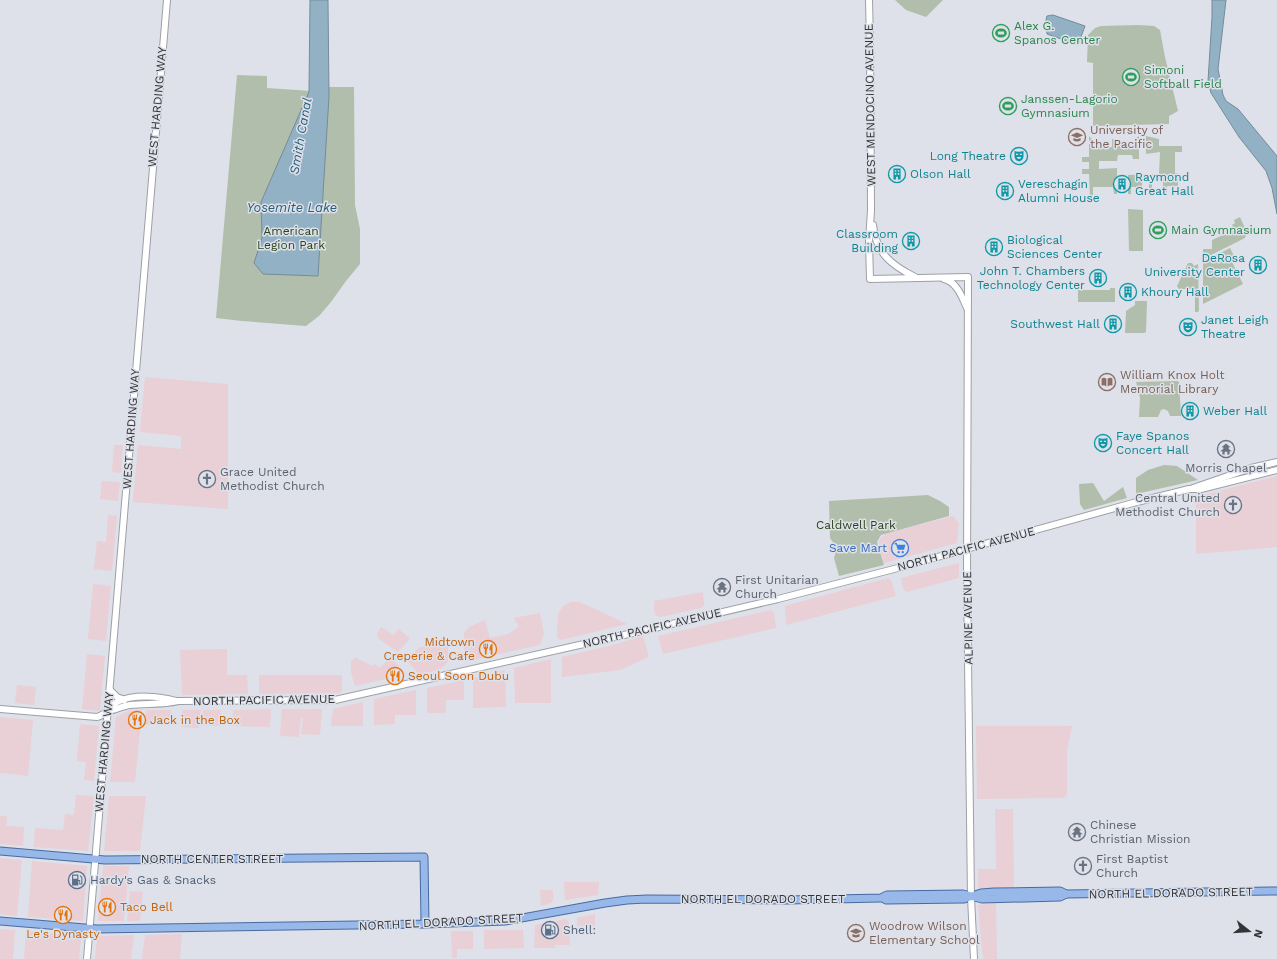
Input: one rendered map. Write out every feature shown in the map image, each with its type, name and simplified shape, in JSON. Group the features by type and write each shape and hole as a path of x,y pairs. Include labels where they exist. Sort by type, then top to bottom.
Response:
{"main road":[{"name":"NORTH CENTER STREET","path":"0,851 96,859 424,857 425,924"},
{"name":"NORTH EL DORADO STREET","path":"0,921 89,929 425,924 505,921 605,903 648,899 787,900 881,898 886,900 925,900 964,899 981,893 1020,891 1060,891 1066,894 1277,891"}],"street":[{"name":"WEST HARDING WAY","path":"87,959 167,0"},
{"name":"WEST MENDOCINO AVENUE","path":"868,0 872,210 874,234 876,242 884,256 893,265 916,278"},
{"name":"WEST MENDOCINO AVENUE","path":"872,210 869,242 870,279 916,278"},
{"name":"ALPINE AVENUE","path":"938,278 968,277 967,549 971,897 974,959"},
{"path":"916,278 938,278 948,280 954,284 962,296 968,310"},
{"name":"NORTH PACIFIC AVENUE","path":"108,711 127,706 168,704 178,701 335,700 646,630 771,600 1189,489 1201,484 1277,462"},
{"name":"NORTH PACIFIC AVENUE","path":"1189,489 1201,489 1277,470"},
{"path":"110,690 117,697 124,700"},
{"name":"NORTH PACIFIC AVENUE","path":"108,711 116,703 142,697 168,698 178,701"},
{"path":"0,709 97,717 104,715 108,711"}],"shaded area":[{"path":"145,377 228,384 228,509 133,502 138,445 181,449 181,436 140,432"},
{"path":"114,445 123,445 121,473 112,472"},
{"path":"1277,476 1277,547 1196,554 1196,497"},
{"path":"102,481 120,482 118,501 100,499"},
{"path":"108,515 117,516 112,571 94,569 97,541 106,542"},
{"path":"953,516 959,523 957,543 884,563 879,544 880,539 885,534"},
{"path":"959,563 959,578 907,592 903,589 901,578"},
{"path":"888,578 891,580 896,596 786,625 785,606"},
{"path":"93,584 111,586 106,641 88,639"},
{"path":"703,592 704,605 701,608 661,617 656,616 654,611 654,601"},
{"path":"571,602 580,602 627,624 561,640 557,637 558,614 563,606"},
{"path":"771,610 774,612 776,628 663,654 658,636"},
{"path":"540,613 544,634 540,645 468,661 464,657 464,633 469,627 485,620 490,638 508,634 519,627 514,618"},
{"path":"381,627 394,635 398,629 410,638 398,652 379,639 377,634"},
{"path":"643,636 649,657 620,670 562,677 562,657"},
{"path":"448,645 447,663 438,670 419,674 406,660 420,647"},
{"path":"227,649 227,675 247,675 248,694 182,695 180,650"},
{"path":"87,654 105,656 100,711 82,709"},
{"path":"355,657 372,666 374,664 380,668 390,657 406,674 355,686 351,672 351,662"},
{"path":"551,659 551,703 515,703 514,668"},
{"path":"505,670 506,707 473,708 473,678"},
{"path":"259,675 342,675 342,690 340,693 259,694"},
{"path":"464,680 464,700 446,700 446,713 427,713 427,688"},
{"path":"17,685 36,687 34,705 15,703"},
{"path":"416,690 416,715 395,715 395,724 374,725 374,699"},
{"path":"363,702 363,726 331,726 333,709"},
{"path":"271,709 270,727 232,726 233,710"},
{"path":"282,709 322,709 320,735 301,734 303,718 301,718 299,737 280,736"},
{"path":"130,710 142,710 135,782 110,782 116,717"},
{"path":"146,710 171,710 170,726 145,724"},
{"path":"182,710 201,710 199,728 181,727"},
{"path":"203,710 221,710 220,726 201,725"},
{"path":"0,717 33,720 28,776 0,773"},
{"path":"80,724 99,726 94,781 84,780 86,762 77,761"},
{"path":"976,726 1072,726 1067,750 1067,795 1064,798 977,799"},
{"path":"76,795 94,796 88,851 34,847 35,828 63,830 65,814 74,815"},
{"path":"109,796 146,796 140,851 104,851"},
{"path":"995,809 1013,809 1014,888 978,888 978,869 996,869"},
{"path":"0,816 7,816 6,826 24,827 23,846 0,844"},
{"path":"0,858 22,860 17,916 0,914"},
{"path":"32,861 87,866 83,921 28,917"},
{"path":"103,866 129,866 124,921 98,921"},
{"path":"564,882 599,882 598,895 565,900"},
{"path":"540,890 553,890 553,900 551,903 541,906"},
{"path":"130,891 143,892 140,921 127,921"},
{"path":"996,903 997,959 983,959 978,905"},
{"path":"595,914 595,926 577,926 577,918"},
{"path":"566,919 569,922 570,945 555,945 555,948 534,948 535,925"},
{"path":"0,929 15,930 13,959 0,959"},
{"path":"484,930 523,930 524,948 484,949"},
{"path":"26,931 81,936 79,959 24,959"},
{"path":"451,931 473,931 473,949 457,949 457,958 452,958"},
{"path":"182,934 180,959 142,959 145,935"},
{"path":"134,935 131,959 95,959 97,936"}],"green space":[{"path":"895,0 943,0 926,17 906,10"},
{"name":"Simoni Softball Field","path":"1101,26 1154,26 1160,30 1178,111 1169,116 1169,124 1093,126 1093,63 1087,62 1088,35 1095,28"},
{"name":"American Legion Park","path":"237,75 267,76 267,88 311,91 325,87 354,87 355,205 360,229 360,264 319,316 306,326 216,318"},
{"path":"1089,136 1093,140 1093,147 1112,147 1112,139 1116,139 1117,146 1135,146 1135,139 1139,136 1139,159 1133,159 1132,155 1118,155 1117,161 1099,161 1099,169 1117,168 1117,194 1114,194 1113,187 1093,187 1093,195 1090,197 1089,174 1082,174 1082,169 1089,169 1089,162 1082,162 1082,157 1089,157"},
{"path":"1146,136 1159,139 1159,146 1182,146 1182,152 1175,152 1175,173 1178,173 1178,186 1167,186 1167,193 1163,193 1163,178 1152,178 1152,193 1149,196 1149,179 1142,179 1142,187 1131,187 1131,194 1128,194 1128,175 1159,174 1160,152 1146,154"},
{"path":"1128,209 1143,210 1143,251 1129,251"},
{"path":"1240,217 1247,233 1245,238 1203,259 1203,249 1212,249 1212,240 1234,230 1232,225 1235,223 1234,220"},
{"path":"1230,248 1234,256 1230,258 1243,284 1203,304 1203,262"},
{"path":"1188,263 1192,263 1194,266 1198,264 1198,312 1195,312 1195,289 1179,289 1177,286"},
{"path":"1110,288 1115,288 1115,302 1078,302 1078,290 1110,290"},
{"path":"1135,301 1147,301 1146,332 1125,333 1126,311 1135,305"},
{"path":"1136,382 1179,382 1181,416 1170,416 1168,411 1164,409 1161,410 1158,417 1139,417 1140,398"},
{"path":"1164,465 1177,466 1198,480 1136,494 1136,478 1148,470"},
{"path":"1093,483 1104,501 1123,487 1127,498 1084,510 1080,504 1079,484"},
{"name":"Caldwell Park","path":"928,495 949,507 949,516 881,535 877,542 884,565 839,576 834,558 837,548 830,538 829,501"}],"water":[{"name":"Yosemite Lake","path":"310,0 328,0 329,96 318,276 263,274 254,263 262,238 261,202 309,92"},
{"path":"1212,0 1226,0 1218,69 1223,95 1226,101 1238,109 1277,156 1277,214 1272,188 1266,171 1239,137 1211,93 1208,81"},
{"path":"1053,15 1085,26 1078,45 1047,34 1047,16"}],"place":[{"name":"Alex G. Spanos Center","path":"1001,33"},
{"name":"Simoni Softball Field","path":"1131,77"},
{"name":"Janssen-Lagorio Gymnasium","path":"1008,106"},
{"name":"University of the Pacific","path":"1077,137"},
{"name":"Long Theatre","path":"1019,156"},
{"name":"Olson Hall","path":"897,174"},
{"name":"Raymond Great Hall","path":"1122,184"},
{"name":"Vereschagin Alumni House","path":"1005,191"},
{"name":"Main Gymnasium","path":"1158,230"},
{"name":"Classroom Building","path":"911,241"},
{"name":"Biological Sciences Center","path":"994,247"},
{"name":"DeRosa University Center","path":"1258,265"},
{"name":"John T. Chambers Technology Center","path":"1098,278"},
{"name":"Khoury Hall","path":"1128,292"},
{"name":"Southwest Hall","path":"1113,324"},
{"name":"Janet Leigh Theatre","path":"1188,327"},
{"name":"William Knox Holt Memorial Library","path":"1107,382"},
{"name":"Weber Hall","path":"1190,411"},
{"name":"Faye Spanos Concert Hall","path":"1103,443"},
{"name":"Morris Chapel","path":"1226,449"},
{"name":"Grace United Methodist Church","path":"207,479"},
{"name":"Central United Methodist Church","path":"1233,505"},
{"name":"Save Mart","path":"900,548"},
{"name":"First Unitarian Church","path":"722,587"},
{"name":"Midtown Creperie & Cafe","path":"488,649"},
{"name":"Seoul Soon Dubu","path":"395,676"},
{"name":"Jack in the Box","path":"137,720"},
{"name":"Chinese Christian Mission","path":"1077,832"},
{"name":"First Baptist Church","path":"1083,866"},
{"name":"Hardy's Gas & Snacks","path":"77,880"},
{"name":"Taco Bell","path":"107,907"},
{"name":"Le's Dynasty","path":"63,915"},
{"name":"Shell:","path":"550,930"},
{"name":"Woodrow Wilson Elementary School","path":"856,933"}],"water label":[{"name":"Smith Canal","path":"300,136"}]}
